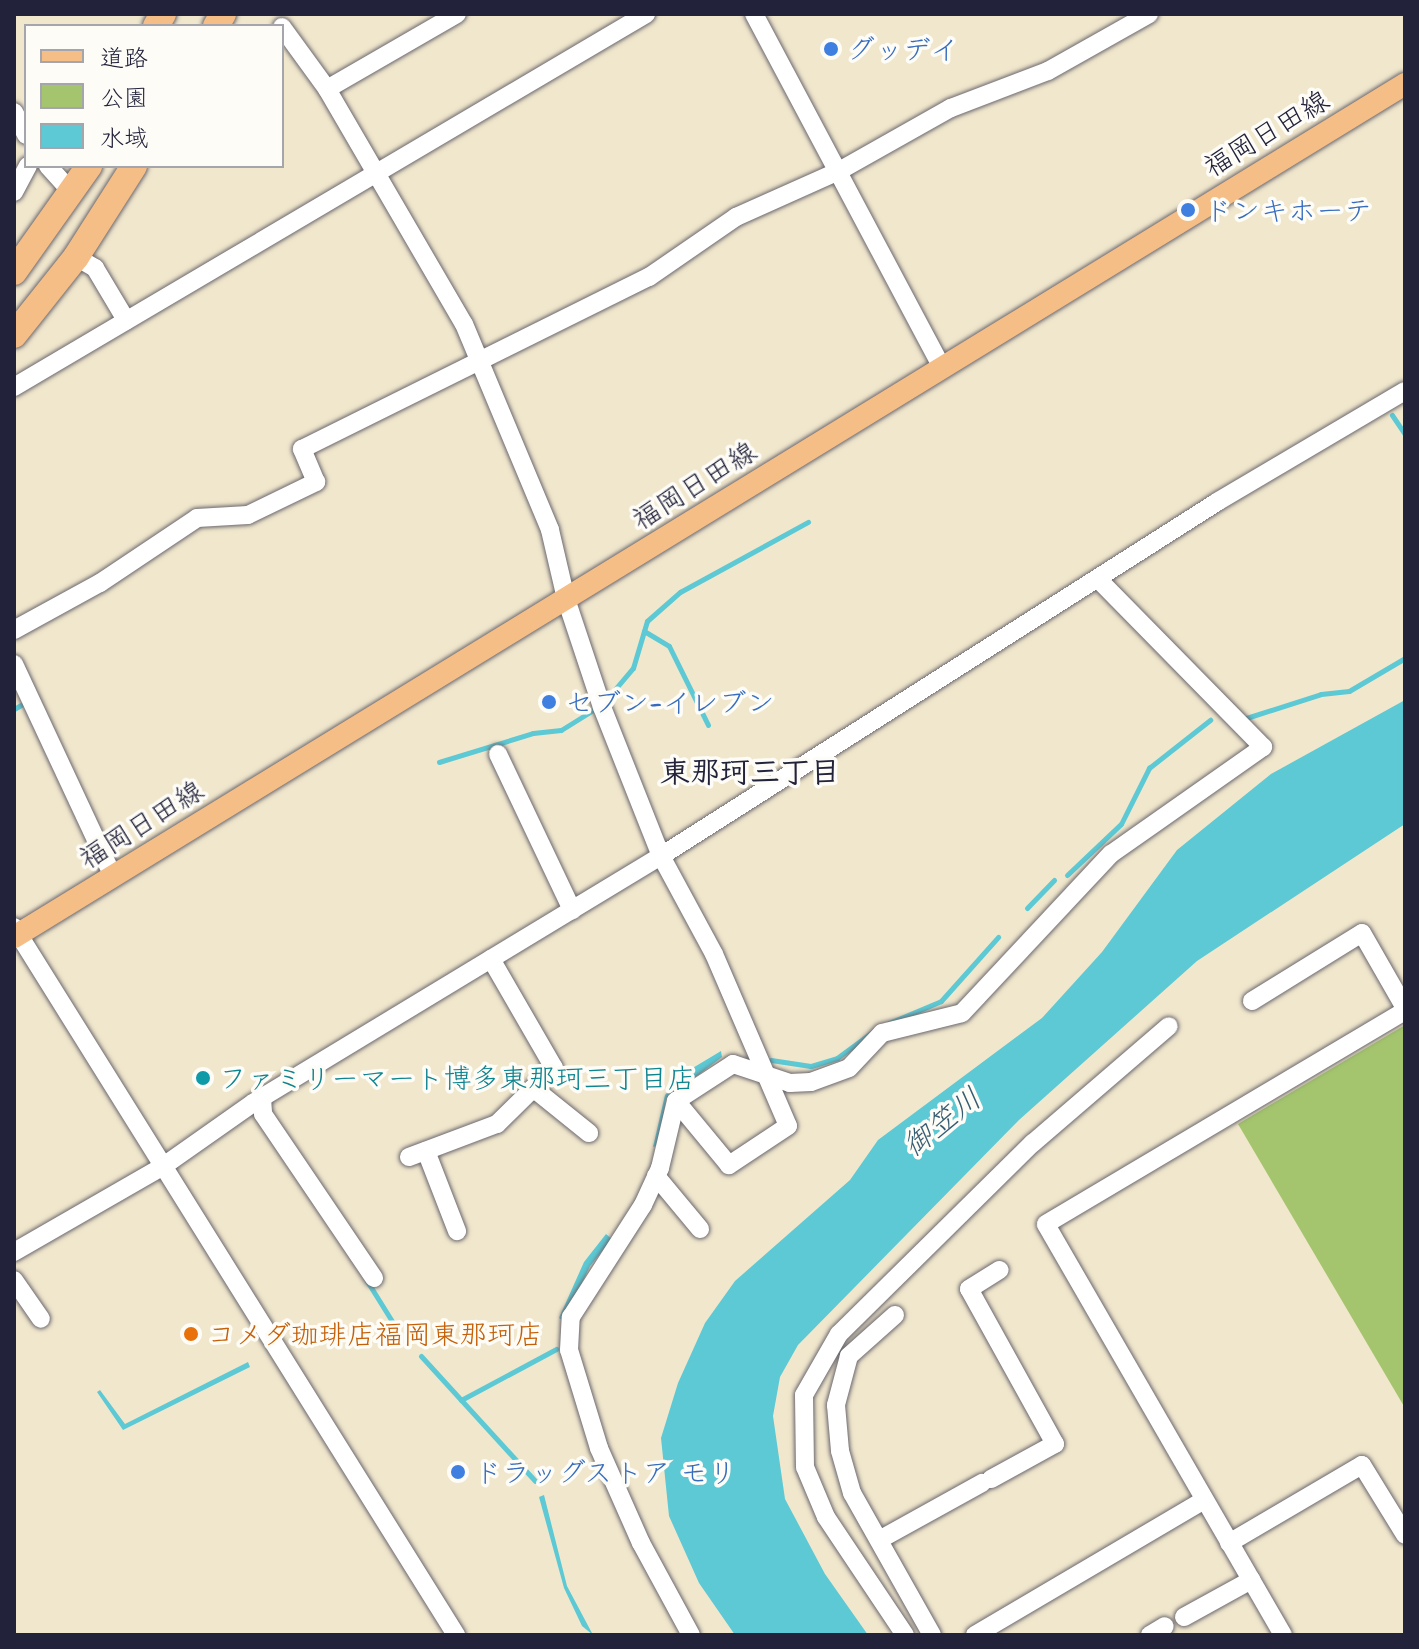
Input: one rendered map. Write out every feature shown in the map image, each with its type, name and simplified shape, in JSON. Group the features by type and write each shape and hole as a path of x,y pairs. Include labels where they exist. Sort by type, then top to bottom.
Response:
{"highway":[{"path":"14,272 88,168"},
{"path":"14,315 119,168"},
{"path":"14,335 76,257 133,168"},
{"path":"14,248 62,172"}],"main road":[{"name":"福岡日田線","path":"16,933 1405,84"}],"street":[{"path":"327,89 457,14"},
{"path":"14,387 646,14"},
{"path":"754,14 941,366"},
{"path":"14,630 100,583 197,518 248,515 316,482 302,449 649,277 736,217 839,171 951,108 1048,71 1149,14"},
{"path":"284,29 327,89 464,324 550,530 566,599 661,856 714,954 788,1126 729,1165 676,1101"},
{"path":"14,112 24,131"},
{"path":"14,192 27,168"},
{"path":"76,257 95,268 126,320"},
{"path":"14,1252 162,1167 262,1098 661,856 1100,581 1217,502 1405,391"},
{"path":"691,1635 641,1543 599,1448 569,1350 571,1317 580,1298 643,1205 656,1176 676,1101 733,1064 790,1083 811,1082 849,1068 882,1033 962,1013 1111,854 1263,747 1100,581"},
{"path":"14,664 113,876"},
{"path":"498,754 572,910"},
{"path":"16,933 456,1635"},
{"path":"1252,1001 1362,933 1405,1010 1046,1224 1283,1635"},
{"path":"457,1231 418,1154 497,1124 554,1068 491,959"},
{"path":"905,1635 826,1517 815,1492 805,1467 804,1395 839,1334 1033,1143 1169,1026"},
{"path":"533,1088 589,1133"},
{"path":"262,1098 263,1114 374,1278"},
{"path":"656,1176 700,1229"},
{"path":"879,1540 1055,1444 969,1289 999,1270"},
{"path":"14,1280 41,1319"},
{"path":"895,1315 849,1356 836,1405 840,1451 852,1493 932,1635"},
{"path":"1229,1543 1362,1465 1405,1535"},
{"path":"975,1635 1204,1500"},
{"path":"1184,1617 1251,1580"}],"green space":[{"path":"1405,1025 1405,1408 1238,1124"}],"water":[{"name":"御笠川","path":"1405,700 1405,824 1197,961 1019,1120 798,1345 780,1377 773,1416 785,1499 825,1574 868,1635 735,1635 699,1583 669,1516 661,1438 678,1383 705,1323 735,1281 850,1180 878,1140 1042,1018 1102,952 1177,850 1271,774"},
{"path":"721,1051 722,1057 666,1099 659,1145 653,1147 665,1095 686,1072"},
{"path":"606,1234 612,1239 590,1266 564,1321 559,1318 584,1262"},
{"path":"248,1362 250,1367 123,1430 97,1392 100,1390 125,1424"},
{"path":"544,1495 567,1586 593,1635 582,1626 564,1588 539,1497"}],"waterway":[{"path":"1392,415 1405,434"},
{"path":"605,701 633,668 647,621 680,592 808,522"},
{"path":"644,631 669,646 708,725"},
{"path":"1240,720 1321,694 1349,691 1405,658"},
{"path":"14,709 21,705"},
{"path":"439,762 533,733 561,730 598,707"},
{"path":"1067,875 1121,824 1149,768 1210,720"},
{"path":"1027,908 1054,880"},
{"path":"889,1023 941,1001 998,937"},
{"path":"771,1060 811,1066 837,1058 879,1027"},
{"path":"367,1281 395,1326"},
{"path":"461,1400 556,1349"},
{"path":"421,1356 535,1481"}],"place":[{"name":"グッデイ","path":"831,49"},
{"name":"ドンキホーテ","path":"1188,210"},
{"name":"セブン-イレブン","path":"549,702"},
{"name":"ファミリーマート博多東那珂三丁目店","path":"203,1078"},
{"name":"コメダ珈琲店福岡東那珂店","path":"191,1334"},
{"name":"ドラッグストア モリ","path":"458,1472"}],"district":[{"name":"東那珂三丁目","path":"750,772"}]}
